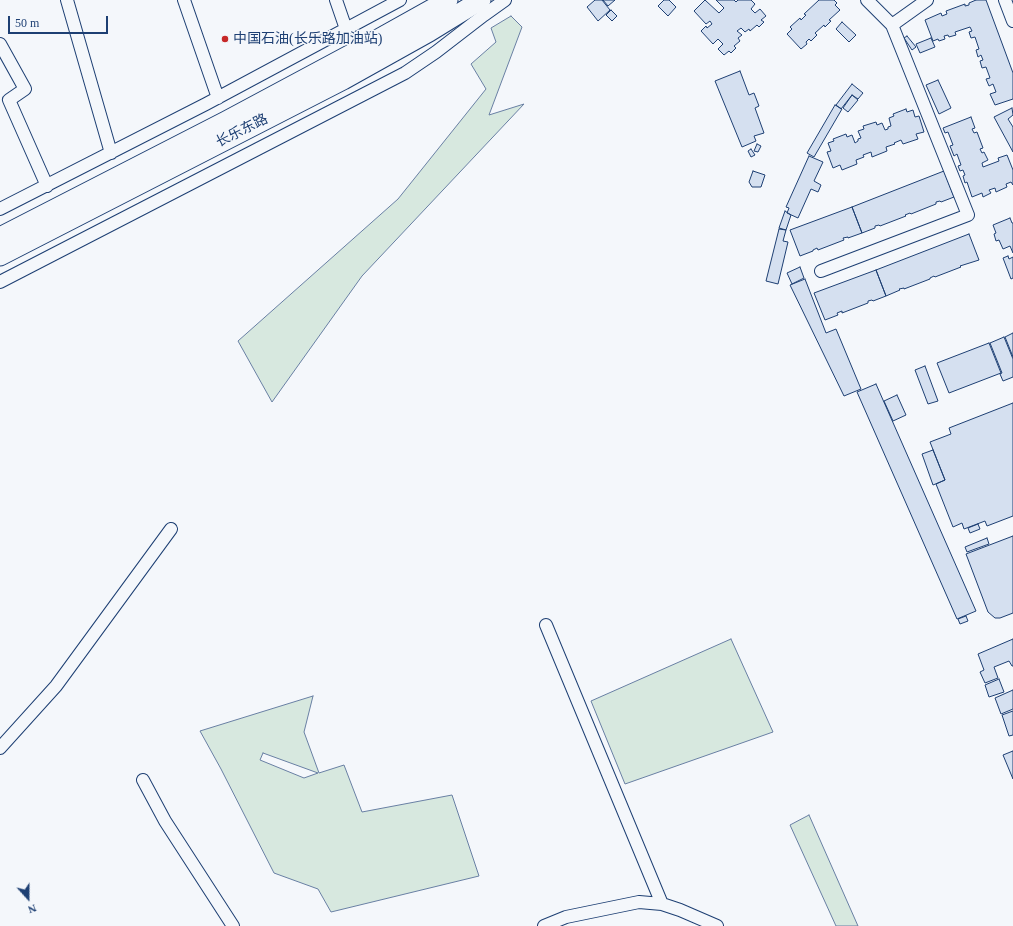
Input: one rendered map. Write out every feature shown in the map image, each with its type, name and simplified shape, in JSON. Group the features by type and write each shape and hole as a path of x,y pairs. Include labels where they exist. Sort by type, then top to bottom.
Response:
{"main road":[{"name":"长乐东路","path":"0,238 226,121 376,41 448,0"},
{"name":"长乐东路","path":"0,256 343,80 429,32 481,0"}],"street":[{"path":"67,0 111,153"},
{"path":"184,0 218,98"},
{"path":"336,0 346,29"},
{"path":"0,210 218,98 400,0"},
{"path":"0,282 405,73 436,52 484,14 505,0"},
{"path":"821,272 968,215 892,25 867,0"},
{"path":"892,25 927,0"},
{"path":"1005,0 1013,21"},
{"path":"0,44 25,89 5,102 47,186"},
{"path":"0,748 56,686 171,529"},
{"path":"546,625 662,904"},
{"path":"143,780 165,821 233,926"},
{"path":"544,926 566,917 639,902 662,904 717,926"}],"shaded area":[{"path":"511,16 522,27 489,115 524,104 362,276 272,402 238,341 398,199 486,89 471,64 496,42 491,28"},
{"path":"731,639 773,732 625,784 591,701"},
{"path":"313,696 304,732 319,773 344,765 362,812 452,795 479,876 331,912 318,889 274,873 200,731","holes":["263,753 318,773 304,778 260,760"]},
{"path":"809,815 858,926 836,926 790,825"}],"building":[{"path":"595,0 602,0 610,10 598,21 587,7"},
{"path":"603,0 615,0 608,6"},
{"path":"664,0 669,0 676,7 668,16 658,6"},
{"path":"705,0 719,13 724,8 716,0 734,0 736,2 738,0 751,0 755,4 751,9 755,13 760,9 766,16 761,20 764,22 759,27 757,25 750,31 749,29 745,32 741,28 737,31 742,35 738,38 740,41 734,46 736,48 731,53 729,51 724,55 718,49 723,44 718,39 713,44 701,31 706,26 707,28 712,24 710,21 706,24 694,11"},
{"path":"819,0 834,0 837,3 835,5 840,10 829,20 831,21 825,27 824,25 815,33 817,35 811,41 809,39 806,42 807,44 801,49 787,34 792,29 790,27 800,18 801,20 806,15 804,14"},
{"path":"976,0 986,0 1013,73 1013,99 995,105 990,94 996,92 993,84 989,86 986,79 990,78 986,67 982,68 980,61 983,60 981,55 978,57 976,50 979,49 975,37 971,38 969,32 972,31 970,27 955,32 956,35 949,37 948,35 944,36 945,39 933,41 925,20 941,13 942,16 947,14 946,11 965,4 965,6 969,5 969,3"},
{"path":"611,10 617,16 612,21 606,15"},
{"path":"842,22 856,35 849,42 836,29"},
{"path":"907,36 916,47 912,50 904,38"},
{"path":"931,38 935,47 920,53 916,44"},
{"path":"740,71 749,95 754,93 759,106 755,108 764,133 754,136 756,141 742,147 715,81"},
{"path":"938,80 951,108 939,114 926,85"},
{"path":"852,84 863,93 858,99 852,95 841,109 836,105"},
{"path":"852,95 858,100 848,112 843,108"},
{"path":"835,105 842,109 814,157 807,153"},
{"path":"1012,108 1013,115 1008,119 1013,127 1013,152 994,117"},
{"path":"906,109 907,112 913,110 915,117 919,116 924,132 916,134 918,139 903,144 901,140 886,147 887,151 872,157 871,152 863,155 864,157 856,160 857,164 842,170 840,165 833,168 827,152 831,151 828,143 834,141 833,139 846,134 847,137 852,135 855,143 861,138 858,131 864,129 863,126 876,122 877,125 882,123 885,130 888,129 888,127 891,126 889,118 894,116 893,114"},
{"path":"971,117 975,128 972,129 974,133 977,132 983,148 980,149 982,153 984,152 988,160 982,163 983,167 999,161 998,158 1007,155 1013,170 1013,185 1011,182 1006,184 1007,187 996,192 995,188 989,190 991,193 983,197 982,193 972,197 967,182 965,183 963,176 965,175 963,170 960,171 958,166 961,165 957,154 954,156 950,146 953,145 948,132 945,133 943,128"},
{"path":"757,144 761,146 758,152 754,151"},
{"path":"751,149 755,155 751,157 748,151"},
{"path":"809,156 823,162 814,181 821,185 818,192 811,189 798,218 787,213 789,208 786,207"},
{"path":"753,171 765,175 761,187 752,187 749,182"},
{"path":"944,171 954,197 941,202 936,202 936,204 880,226 875,226 875,228 862,233 852,207"},
{"path":"852,207 862,233 848,238 843,238 844,240 818,250 817,248 800,256 790,230"},
{"path":"785,211 791,215 786,230 779,228"},
{"path":"1010,218 1013,223 1013,253 1010,246 1003,249 999,240 996,241 994,234 996,233 993,225"},
{"path":"779,229 786,230 783,241 788,242 778,284 766,281"},
{"path":"969,234 979,260 960,266 961,267 935,277 934,276 904,289 899,289 900,290 886,296 876,270"},
{"path":"1008,256 1009,259 1013,257 1013,278 1011,279 1003,258"},
{"path":"800,267 804,278 792,284 787,273"},
{"path":"876,270 886,296 873,301 868,301 868,303 842,313 842,311 837,313 838,315 825,320 814,293"},
{"path":"805,279 826,333 836,329 861,389 844,396 790,285"},
{"path":"1013,333 1013,357 1005,337"},
{"path":"1004,337 1013,359 1013,377 1003,381 1000,374 1002,373 990,343"},
{"path":"989,343 1001,373 949,393 937,363"},
{"path":"925,366 938,401 928,404 915,370"},
{"path":"876,384 976,611 957,619 857,392"},
{"path":"897,395 906,415 893,421 884,401"},
{"path":"1013,403 1013,516 987,526 985,521 964,529 962,523 953,527 936,484 945,480 930,442 951,434 949,428"},
{"path":"933,450 945,480 933,485 922,454"},
{"path":"978,524 980,529 970,533 968,528"},
{"path":"1013,536 1013,613 1000,618 995,618 988,612 966,554"},
{"path":"987,538 989,544 967,552 965,547"},
{"path":"966,616 968,621 960,624 958,619"},
{"path":"1013,639 1013,666 1009,661 994,667 998,678 985,683 980,672 984,670 978,654"},
{"path":"999,679 1004,692 989,697 985,685"},
{"path":"1013,690 1013,709 1001,714 995,698"},
{"path":"1013,711 1013,735 1009,736 1002,715"},
{"path":"1013,751 1013,779 1003,755"}],"place":[{"name":"中国石油(长乐路加油站)","path":"225,39"}]}
